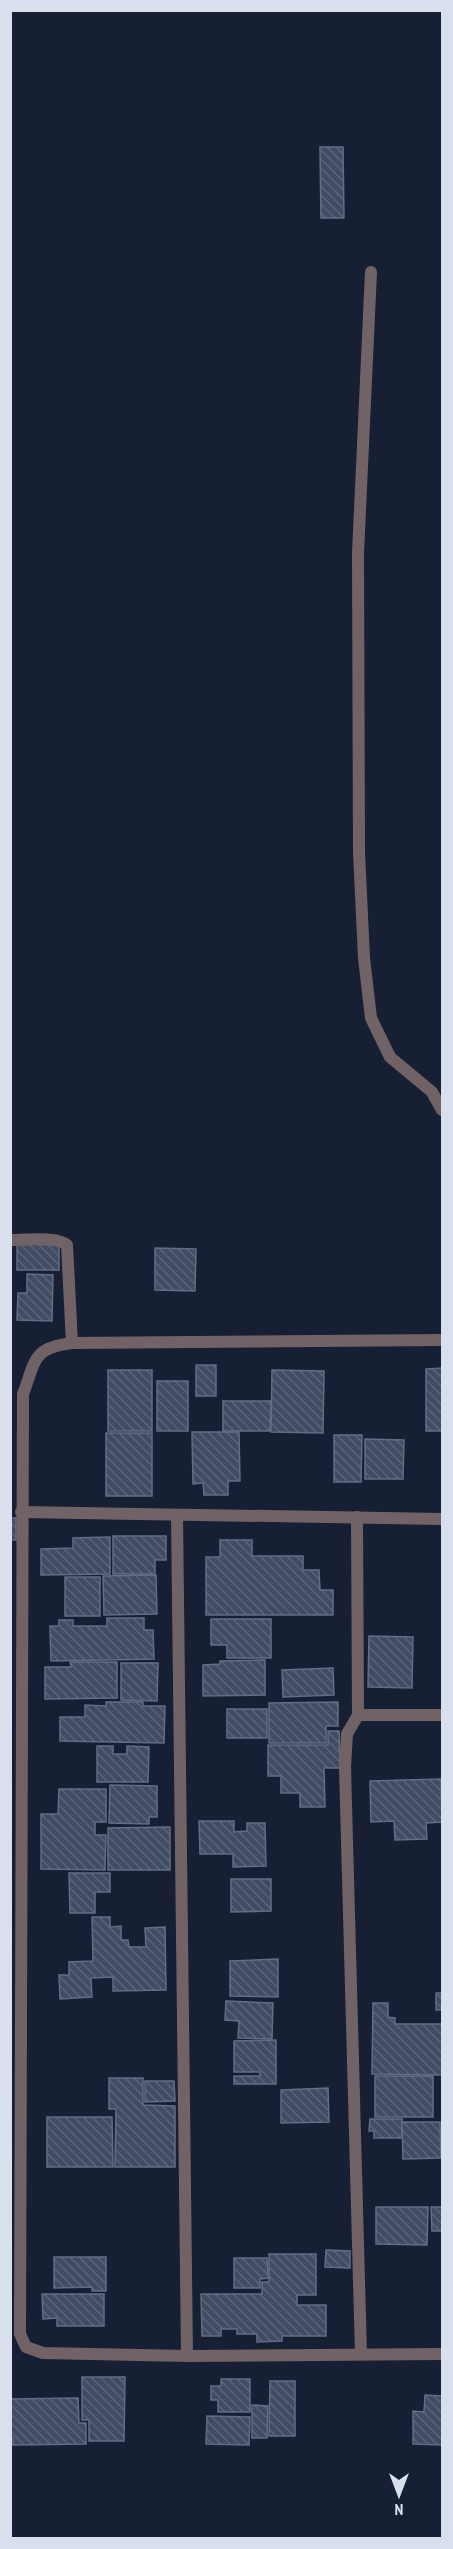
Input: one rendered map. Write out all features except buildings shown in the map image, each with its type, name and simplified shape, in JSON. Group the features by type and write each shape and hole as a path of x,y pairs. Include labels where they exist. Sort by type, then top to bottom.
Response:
{"street":[{"path":"371,272 369,361 358,553 359,852 364,958 371,1018 390,1057 432,1092 442,1110"},
{"path":"10,1240 53,1240 63,1241 67,1245 72,1343"},
{"path":"442,1340 72,1343 52,1345 39,1353 23,1394 20,2334 26,2347 42,2353 187,2356 442,2354"},
{"path":"21,1512 442,1519"},
{"path":"177,1516 187,2356"},
{"path":"357,1517 358,1714 347,1734 345,1767 361,2354"},
{"path":"358,1714 442,1715"}]}
